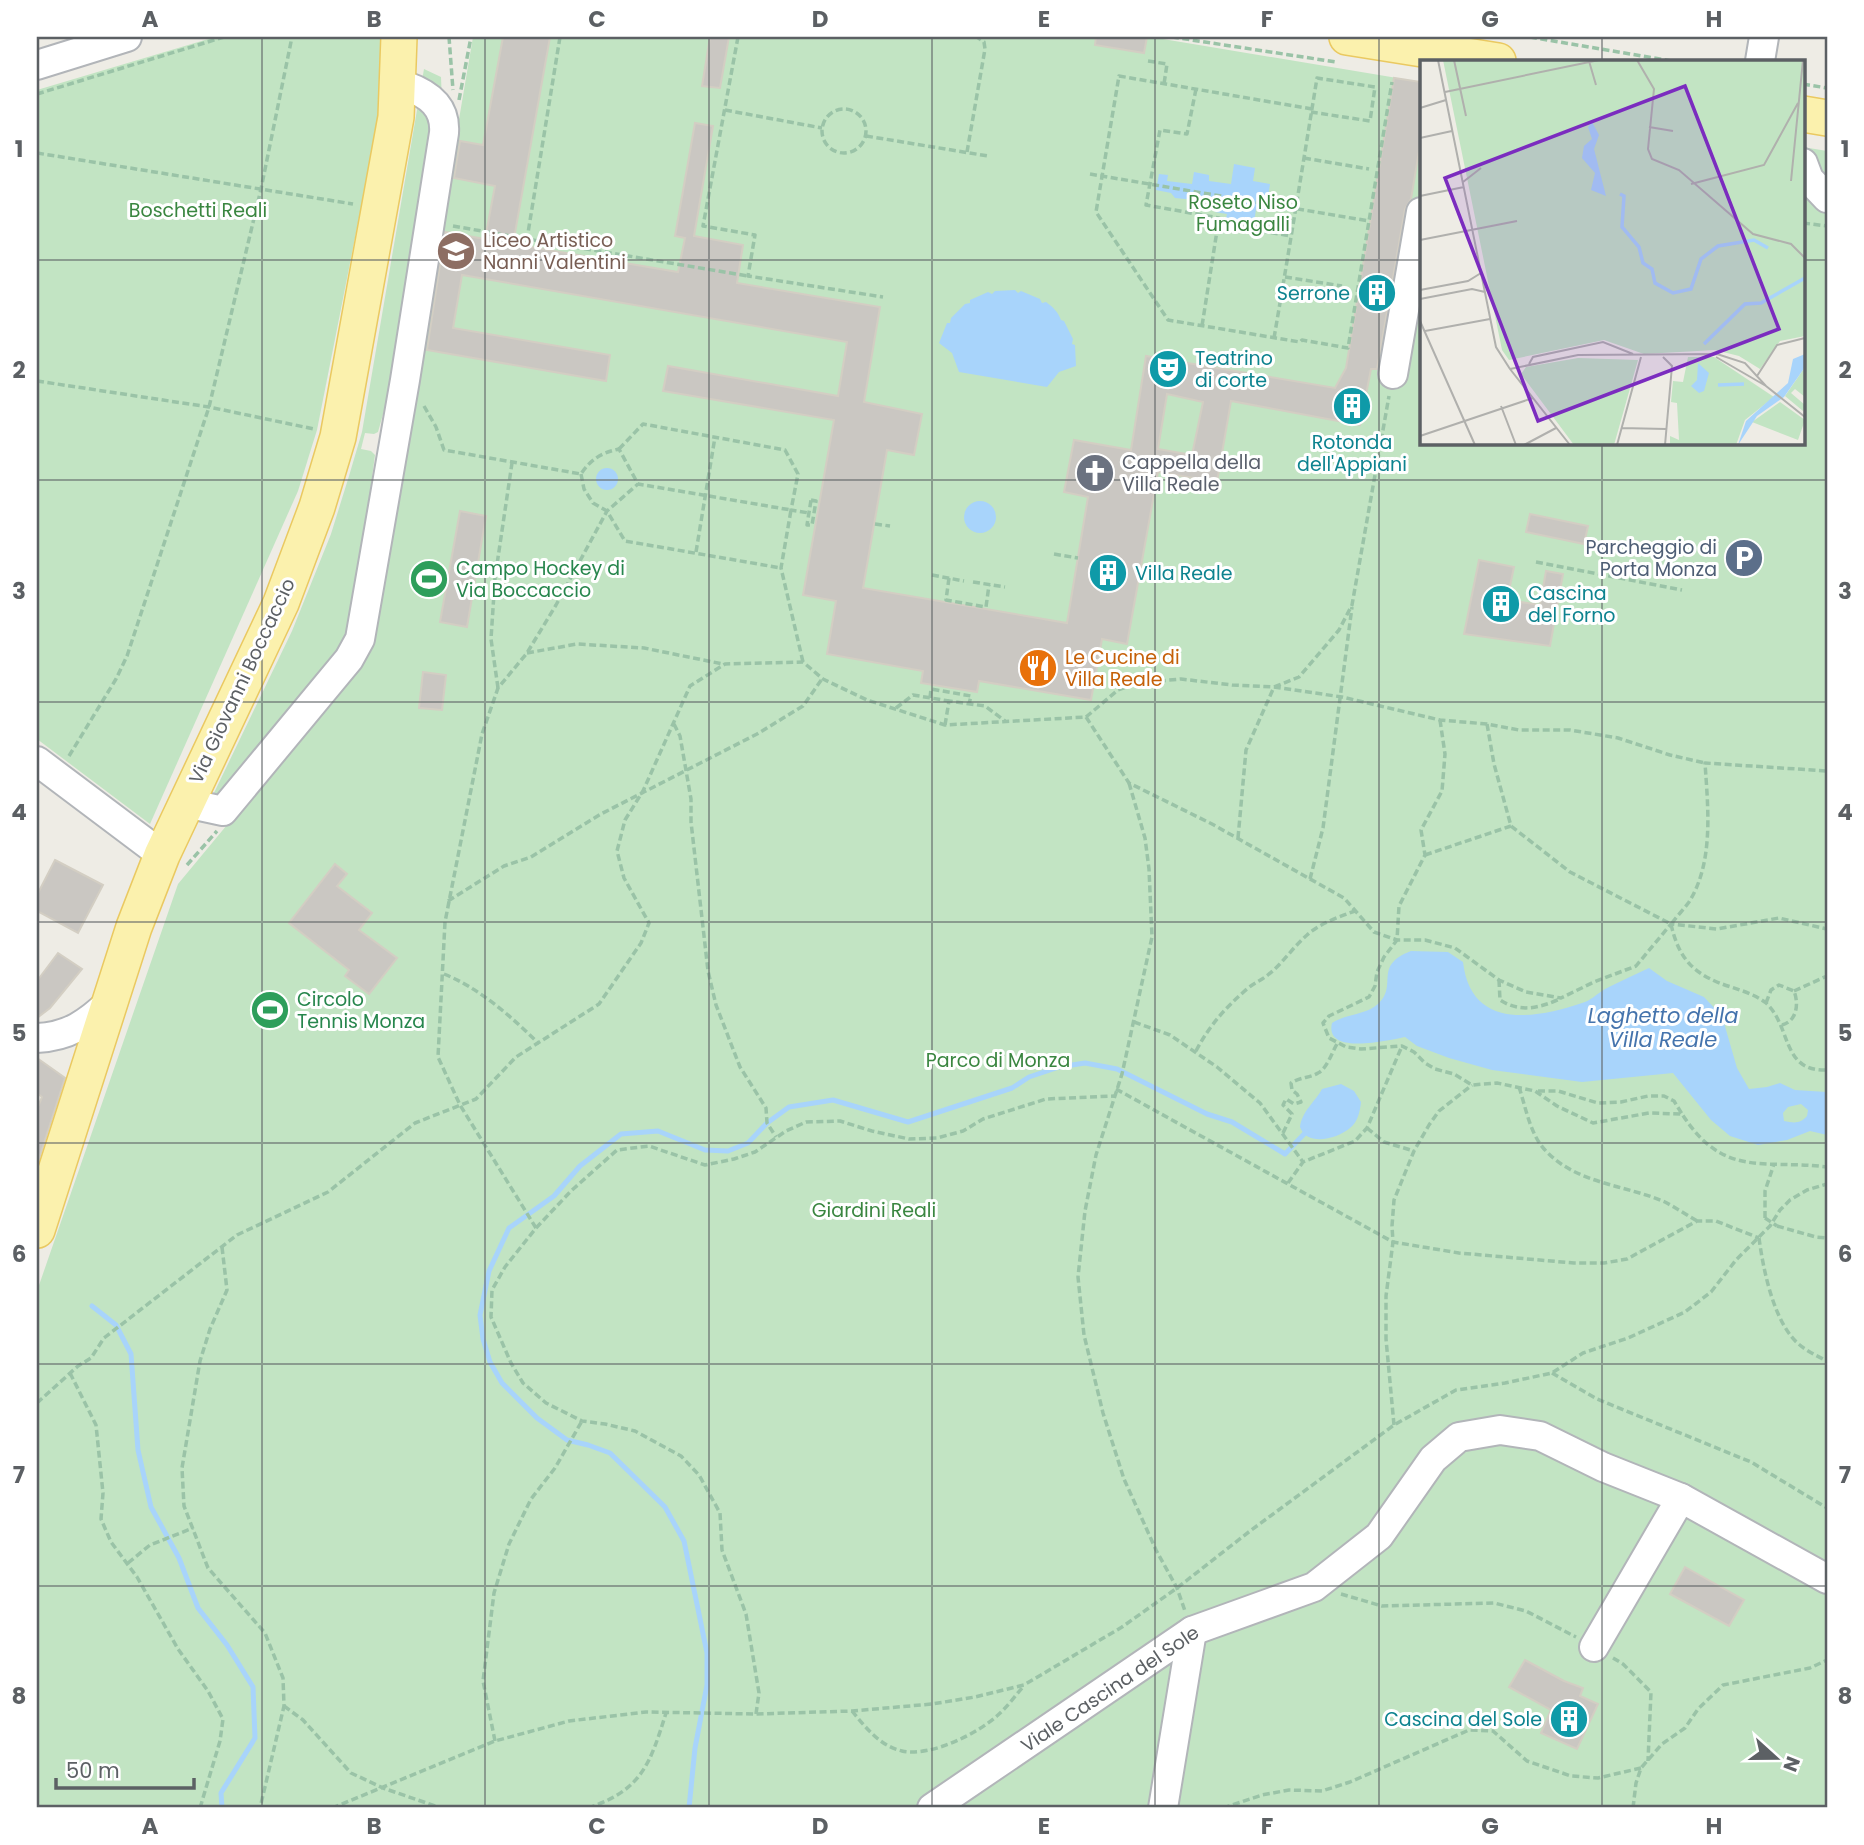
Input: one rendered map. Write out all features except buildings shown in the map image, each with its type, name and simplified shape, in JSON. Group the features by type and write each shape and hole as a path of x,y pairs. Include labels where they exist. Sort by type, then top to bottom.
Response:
{"main road":[{"name":"Via Giovanni Boccaccio","path":"399,37 401,101"},
{"name":"Via Giovanni Boccaccio","path":"37,1230 134,927 173,862 186,803 281,603 317,507 347,397 401,101 425,37"},
{"path":"1345,50 1451,50 1494,60"},
{"path":"1804,114 1827,118"}],"street":[{"path":"37,65 127,37"},
{"path":"1760,60 1764,37"},
{"path":"186,803 223,811 356,650 360,639 449,115 417,89 401,101"},
{"path":"1804,166 1809,179 1827,198"},
{"path":"1393,374 1420,218"},
{"path":"47,769 173,862"},
{"path":"37,1038 69,1033 89,1022 110,1002"},
{"name":"Viale Cascina del Sole","path":"932,1808 1189,1623 1314,1587 1379,1536 1433,1459 1460,1437 1500,1430 1540,1436 1603,1467 1681,1498 1827,1579"},
{"path":"1594,1647 1681,1498"},
{"path":"1163,1808 1189,1623"}],"path":[{"path":"37,94 224,37"},
{"path":"47,769 116,679 127,656 209,407 261,189 292,37"},
{"path":"449,37 449,115"},
{"path":"449,115 458,104 471,37"},
{"path":"527,239 560,37"},
{"path":"738,37 703,226 755,235 748,276"},
{"path":"967,152 985,49 984,42 977,37"},
{"path":"1172,37 1345,50"},
{"path":"1530,37 1666,60"},
{"path":"1148,61 1167,64 1164,84"},
{"path":"1274,338 1285,277 1291,236 1296,208 1312,110 1317,78 1376,86 1370,121 1312,110 1196,89 1119,76 1096,212 1168,320 1274,338 1348,348 1392,82"},
{"path":"1804,84 1827,88"},
{"path":"1196,89 1188,134 1160,130 1153,183 1146,205 1220,218 1202,326"},
{"path":"724,110 822,128"},
{"path":"848,110 854,112 863,122 865,136 858,148 844,153 830,148 825,142 822,128 824,121 834,112 848,110"},
{"path":"865,136 988,156"},
{"path":"37,153 380,208"},
{"path":"1304,159 1369,169"},
{"path":"1090,174 1370,221"},
{"path":"430,222 883,297"},
{"path":"1804,223 1827,226"},
{"path":"1219,224 1291,236"},
{"path":"1285,277 1342,286"},
{"path":"1310,879 1323,828 1352,605 1393,374"},
{"path":"37,381 209,407 317,430"},
{"path":"402,396 418,400 425,406 444,450 581,474"},
{"path":"782,568 625,541 607,511 593,503 584,489 581,474 589,461 604,452 619,449 643,424 785,450 798,474 782,568 803,662 823,679 867,699 945,725 1086,717 1118,690 1137,683 1181,678 1342,697 1440,720 1519,730 1570,730 1618,738 1705,763 1827,771"},
{"path":"696,552 715,437"},
{"path":"619,449 638,484"},
{"path":"498,688 491,639 495,578 512,463"},
{"path":"638,484 813,514"},
{"path":"535,1226 460,1105 438,1057 445,922 482,734 498,688 527,653 607,511 638,484"},
{"path":"874,524 890,526"},
{"path":"1054,554 1078,558"},
{"path":"1536,562 1682,590"},
{"path":"932,575 964,581"},
{"path":"949,578 946,600 965,604 986,607 989,585"},
{"path":"972,582 1005,587"},
{"path":"1238,839 1247,750 1274,687 1299,677 1339,630 1352,605"},
{"path":"527,653 577,644 644,648 725,664 803,662"},
{"path":"37,1403 69,1373 91,1358 104,1338 237,1235 328,1192 415,1124 475,1099 516,1057 599,1004 641,943 649,923 633,899 617,851 625,820 643,791 690,686 725,664"},
{"path":"448,901 504,866 531,856 643,791 757,734 803,706 823,679"},
{"path":"930,698 931,689 951,691 971,696 969,704"},
{"path":"897,709 913,695 985,706 1005,722"},
{"path":"945,725 949,701"},
{"path":"1086,717 1129,783 1145,838 1152,937 1122,1074 1097,1155 1085,1211 1078,1277 1084,1335 1103,1413 1124,1479 1156,1550 1177,1588 1189,1623"},
{"path":"1440,720 1445,754 1442,791 1421,830 1424,855 1399,906 1397,940 1384,957 1369,998 1329,1016 1323,1023 1329,1038 1337,1044 1361,1049 1402,1045 1425,1063 1454,1073 1472,1085"},
{"path":"673,723 680,736 691,799 691,822 706,949 716,1005 740,1067 766,1108 767,1123 776,1137"},
{"path":"1488,724 1494,764 1511,826 1570,873 1671,924 1717,929 1779,918 1827,929"},
{"path":"1499,980 1500,1000 1511,1007 1540,1008 1594,982 1636,966 1690,901 1701,871 1709,823 1705,763"},
{"path":"1129,783 1344,898 1374,932 1397,940 1425,940 1455,948 1499,980 1526,992 1561,998"},
{"path":"173,862 221,826 223,811"},
{"path":"1424,855 1511,826"},
{"path":"1196,1051 1219,1014 1230,1007 1247,989 1270,974 1307,934 1355,911"},
{"path":"1671,924 1675,944 1686,961 1709,979 1749,992 1766,1003 1782,1026 1789,1049 1798,1061 1812,1070 1827,1070"},
{"path":"444,974 457,979 516,1020 539,1044"},
{"path":"1766,1003 1771,990 1779,985 1794,991 1827,976"},
{"path":"1782,1026 1794,1016 1797,1006 1794,991"},
{"path":"1133,1022 1170,1035 1196,1051 1260,1103 1303,1162"},
{"path":"1283,1133 1292,1114 1283,1105 1286,1099 1294,1104 1301,1102 1292,1090 1291,1083 1298,1078 1318,1074 1337,1044"},
{"path":"1288,1183 1303,1162 1355,1141 1367,1128 1402,1045"},
{"path":"1394,1424 1386,1339 1386,1296 1394,1242 1394,1200 1414,1151 1439,1111 1472,1085 1497,1083 1535,1091 1558,1091 1598,1103 1664,1096 1674,1101 1690,1127 1716,1152 1732,1160 1757,1165 1798,1163 1827,1167"},
{"path":"1519,1087 1533,1130 1546,1151 1572,1170 1598,1182 1664,1202 1697,1222"},
{"path":"1116,1089 1394,1242 1459,1253 1604,1263 1627,1259 1697,1222 1716,1221 1759,1238"},
{"path":"1535,1091 1557,1106 1593,1123 1649,1113 1682,1114"},
{"path":"756,1714 759,1693 746,1614 722,1550 720,1513 699,1475 681,1456 635,1431 605,1423 582,1421 546,1402 523,1383 491,1317 492,1290 505,1267 535,1226 617,1150 649,1146 705,1165 755,1152 776,1137 806,1122 841,1121 909,1139 937,1138 963,1131 983,1119 1046,1099 1114,1096"},
{"path":"1367,1128 1384,1142 1414,1151"},
{"path":"1774,1164 1765,1191 1765,1218 1777,1226 1827,1238"},
{"path":"332,1808 495,1741 569,1721 666,1712 852,1712 932,1704 1024,1685 1122,1627 1394,1424 1456,1390 1552,1373 1583,1353 1628,1338 1685,1312 1711,1292 1790,1200 1807,1190 1827,1184"},
{"path":"1759,1238 1762,1266 1777,1309 1791,1336 1810,1352 1827,1361"},
{"path":"222,1247 227,1290 200,1361 182,1468 184,1506 208,1568 265,1633 282,1678 284,1706 260,1808"},
{"path":"69,1373 96,1425 103,1493 101,1519 111,1542 127,1563 178,1649 208,1691 223,1719 220,1741 200,1808"},
{"path":"1552,1373 1597,1399 1751,1462 1827,1508"},
{"path":"495,1741 483,1681 494,1593 509,1544 531,1499 555,1468 582,1421"},
{"path":"127,1563 150,1545 193,1528"},
{"path":"1314,1587 1382,1606 1494,1603 1526,1611 1623,1664 1651,1692 1647,1761"},
{"path":"1633,1808 1641,1768 1662,1744 1685,1728 1698,1709 1723,1685 1810,1668 1827,1660"},
{"path":"852,1712 871,1734 883,1743 903,1751 919,1751 947,1744 976,1732 999,1715 1024,1685"},
{"path":"284,1706 303,1720 351,1773 383,1788 441,1808"},
{"path":"587,1808 601,1804 638,1779 653,1756 666,1712"},
{"path":"1223,1808 1262,1795 1289,1790 1322,1791 1350,1782 1469,1730 1493,1731 1527,1761 1571,1776 1598,1778 1641,1768"}],"green space":[{"name":"Boschetti Reali","path":"215,37 379,37 391,56 317,430 298,491 150,824 37,739 37,90"},
{"name":"Giardini Reali","path":"473,37 1151,37 1420,82 1420,444 1804,444 1804,147 1827,151 1827,1808 37,1808 37,1291 178,884 372,650 393,507"},
{"path":"424,69 441,77 443,129 394,375 378,432 365,433 361,449 371,451 375,455 351,635 220,800 213,795 292,631 331,534 362,432"}],"water":[{"path":"1234,164 1255,168 1253,181 1270,184 1266,210 1256,209 1254,223 1226,218 1227,214 1215,212 1216,202 1175,198 1171,193 1156,190 1159,174 1168,175 1167,181 1192,184 1194,172 1209,175 1209,181 1231,184"},
{"path":"1015,290 1051,306 1064,321 1073,339 1072,344 1075,345 1076,366 1059,372 1047,387 959,372 952,353 939,343 947,323 950,323 951,318 965,304 970,303 970,300 988,292 992,294 995,291"},
{"path":"603,468 611,468 618,475 618,483 611,490 603,490 596,483 596,475"},
{"path":"980,501 991,506 996,517 991,528 980,533 969,528 964,517 969,506"},
{"name":"Laghetto della Villa Reale","path":"1411,951 1448,952 1463,962 1468,984 1478,999 1492,1009 1525,1015 1563,1009 1585,1002 1649,968 1667,981 1704,997 1722,1016 1737,1068 1749,1089 1780,1083 1795,1090 1827,1092 1827,1135 1810,1131 1787,1140 1758,1145 1730,1136 1711,1120 1673,1073 1582,1082 1492,1070 1417,1046 1405,1037 1360,1044 1338,1040 1332,1033 1332,1023 1378,1004 1387,990 1389,969 1399,957","holes":["1801,1104 1808,1110 1807,1116 1799,1122 1784,1121 1783,1113 1788,1107"]},
{"path":"1341,1084 1354,1091 1361,1102 1355,1123 1330,1138 1309,1137 1300,1127 1306,1111 1322,1089"}],"waterway":[{"path":"689,1808 695,1748 707,1685 707,1653 684,1541 665,1507 610,1453 567,1440 537,1418 502,1383 490,1362 480,1315 489,1271 509,1228 554,1196 580,1166 621,1134 658,1131 705,1150 728,1151 748,1143 767,1123 789,1107 833,1100 908,1122 1012,1088 1029,1077 1059,1067 1085,1063 1117,1069 1207,1114 1232,1122 1285,1154 1306,1132"},
{"path":"92,1306 116,1325 131,1354 138,1450 151,1507 179,1558 198,1608 227,1645 253,1687 255,1738 221,1793 222,1808"}],"place":[{"name":"Liceo Artistico Nanni Valentini","path":"456,251"},
{"name":"Serrone","path":"1377,293"},
{"name":"Teatrino di corte","path":"1168,369"},
{"name":"Rotonda dell'Appiani","path":"1352,406"},
{"name":"Cappella della Villa Reale","path":"1095,473"},
{"name":"Parcheggio di Porta Monza","path":"1744,558"},
{"name":"Villa Reale","path":"1108,573"},
{"name":"Campo Hockey di Via Boccaccio","path":"429,579"},
{"name":"Cascina del Forno","path":"1501,604"},
{"name":"Le Cucine di Villa Reale","path":"1038,668"},
{"name":"Circolo Tennis Monza","path":"270,1010"},
{"name":"Cascina del Sole","path":"1569,1719"}],"park label":[{"name":"Roseto Niso Fumagalli","path":"1243,213"},
{"name":"Parco di Monza","path":"998,1060"}]}
